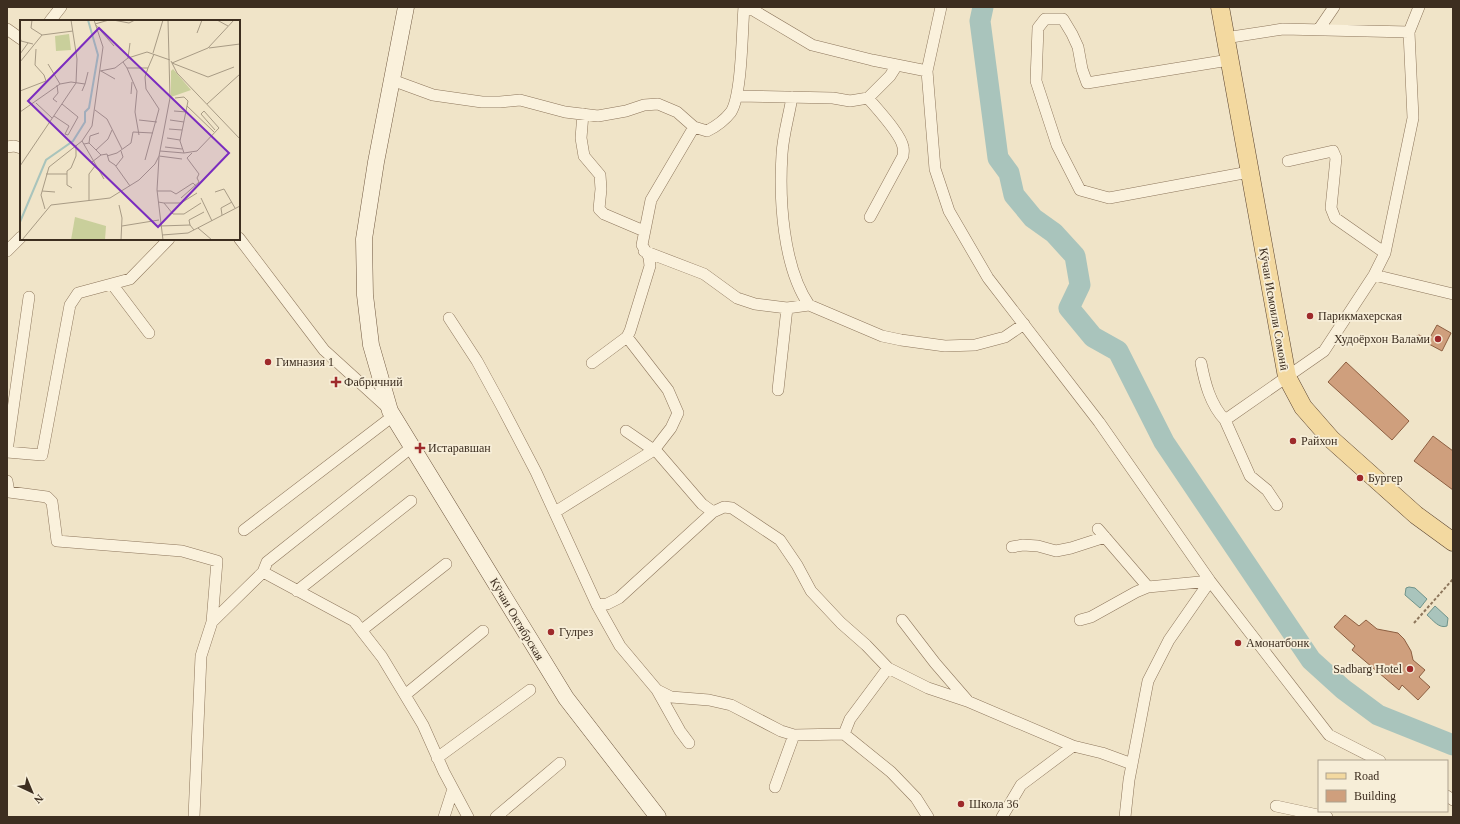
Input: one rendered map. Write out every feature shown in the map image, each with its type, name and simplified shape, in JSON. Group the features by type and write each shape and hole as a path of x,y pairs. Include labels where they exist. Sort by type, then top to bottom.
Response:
{"main road":[{"name":"Кӯчаи Октябрская","path":"406,7 376,162 364,238 365,295 371,345 392,413 566,698 658,817"},
{"name":"Кӯчаи Исмоили Сомонӣ","path":"1220,7 1287,377 1303,407 1331,439 1416,515 1453,542"}],"street":[{"path":"51,20 61,7"},
{"path":"392,80 433,95 482,102 520,100 565,112 598,116 626,111 644,105 658,104 677,112 694,127 707,131 720,124 732,111 738,96 744,7"},
{"path":"748,7 812,45 927,71"},
{"path":"1318,29 1334,7"},
{"path":"1225,420 1324,351 1374,275 1385,253 1413,118 1409,32 1419,7"},
{"path":"938,9 927,71 935,169 949,211 988,278 1099,422 1210,581 1329,734 1378,760"},
{"path":"1229,60 1087,83 1082,69 1078,47 1063,19 1045,19 1038,28 1036,81 1057,145 1080,190 1109,198 1249,172"},
{"path":"7,29 20,38"},
{"path":"1225,38 1283,29 1409,32"},
{"path":"738,96 833,98 850,101 868,98 890,76 897,65"},
{"path":"792,97 782,153 784,228 789,260 802,296 809,305 882,336 945,346 974,345 1004,337 1024,324"},
{"path":"868,98 899,137 903,146 903,156 870,217"},
{"path":"583,114 581,138 584,156 600,176 601,189 599,209 604,214 644,231"},
{"path":"592,363 626,337 630,330 650,266 649,257 644,251 642,245 651,200 694,127"},
{"path":"7,147 14,146 20,148"},
{"path":"1288,161 1333,151 1336,158 1331,208 1335,218 1385,253"},
{"path":"7,251 20,238"},
{"path":"240,239 324,350 392,413 244,530"},
{"path":"29,297 7,452 42,454 70,305 78,293 130,279 168,240"},
{"path":"644,251 704,274 737,298 755,304 786,308 809,305"},
{"path":"1374,275 1453,294"},
{"path":"112,284 149,333"},
{"path":"778,390 786,308"},
{"path":"449,318 477,361 536,472 597,605 620,646 657,690 680,731 689,743"},
{"path":"555,512 654,450 671,428 678,413 668,390 626,337"},
{"path":"1201,362 1206,384 1217,411 1225,420 1250,476 1267,490 1277,505"},
{"path":"626,431 658,453 702,504 713,512"},
{"path":"212,622 262,572 267,562 412,447"},
{"path":"7,481 9,492 47,497 52,502 57,541 182,551 217,561 212,622 201,656 194,817"},
{"path":"296,591 411,501"},
{"path":"597,605 607,604 620,598 713,512 724,507 732,508 780,540 797,565 811,591 888,668 928,688 967,701 1073,746 1102,753 1132,764"},
{"path":"1012,548 1023,545 1038,546 1056,551 1071,548 1101,533 1148,587"},
{"path":"362,630 446,564"},
{"path":"262,572 354,621 362,630 382,657 423,725 437,758 468,817"},
{"path":"1080,620 1091,618 1136,592 1148,587 1210,581"},
{"path":"1128,816 1129,780 1148,681 1169,640 1210,581"},
{"path":"902,620 935,664 967,701"},
{"path":"405,695 483,631"},
{"path":"844,734 850,719 888,668"},
{"path":"437,758 530,690"},
{"path":"657,690 671,698 709,700 731,705 781,731 794,735 844,734 891,772 916,798 928,817"},
{"path":"775,787 794,735"},
{"path":"1002,817 1021,785 1073,746"},
{"path":"496,817 560,764"},
{"path":"444,817 453,789"},
{"path":"1276,806 1327,817"}],"path":[{"path":"1414,623 1453,579"}],"water":[{"path":"1406,588 1415,588 1427,599 1420,608 1405,595"},
{"path":"1435,606 1448,618 1447,626 1444,627 1439,625 1427,615"}],"building":[{"path":"1437,325 1451,333 1442,351 1427,343"},
{"path":"1417,335 1421,335 1423,339 1421,343 1417,343 1415,341 1415,337"},
{"path":"1346,362 1409,421 1392,440 1328,382"},
{"path":"1433,436 1453,451 1453,490 1414,461"},
{"path":"1345,615 1359,626 1366,620 1377,629 1398,633 1404,639 1411,651 1413,660 1425,670 1419,677 1430,687 1418,700 1402,685 1399,690 1352,650 1355,646 1334,627"}],"waterway":[{"path":"983,7 980,21 998,158 1009,173 1014,195 1033,218 1054,233 1075,256 1080,285 1069,308 1093,337 1118,351 1164,442 1311,660 1343,689 1378,715 1453,745"}],"place":[{"name":"Парикмахерская","path":"1310,316"},
{"name":"Худоёрхон Валами","path":"1438,339"},
{"name":"Гимназия 1","path":"268,362"},
{"name":"Фабричний","path":"336,382"},
{"name":"Райхон","path":"1293,441"},
{"name":"Истаравшан","path":"420,448"},
{"name":"Бургер","path":"1360,478"},
{"name":"Гулрез","path":"551,632"},
{"name":"Амонатбонк","path":"1238,643"},
{"name":"Sadbarg Hotel","path":"1410,669"},
{"name":"Школа 36","path":"961,804"}]}
